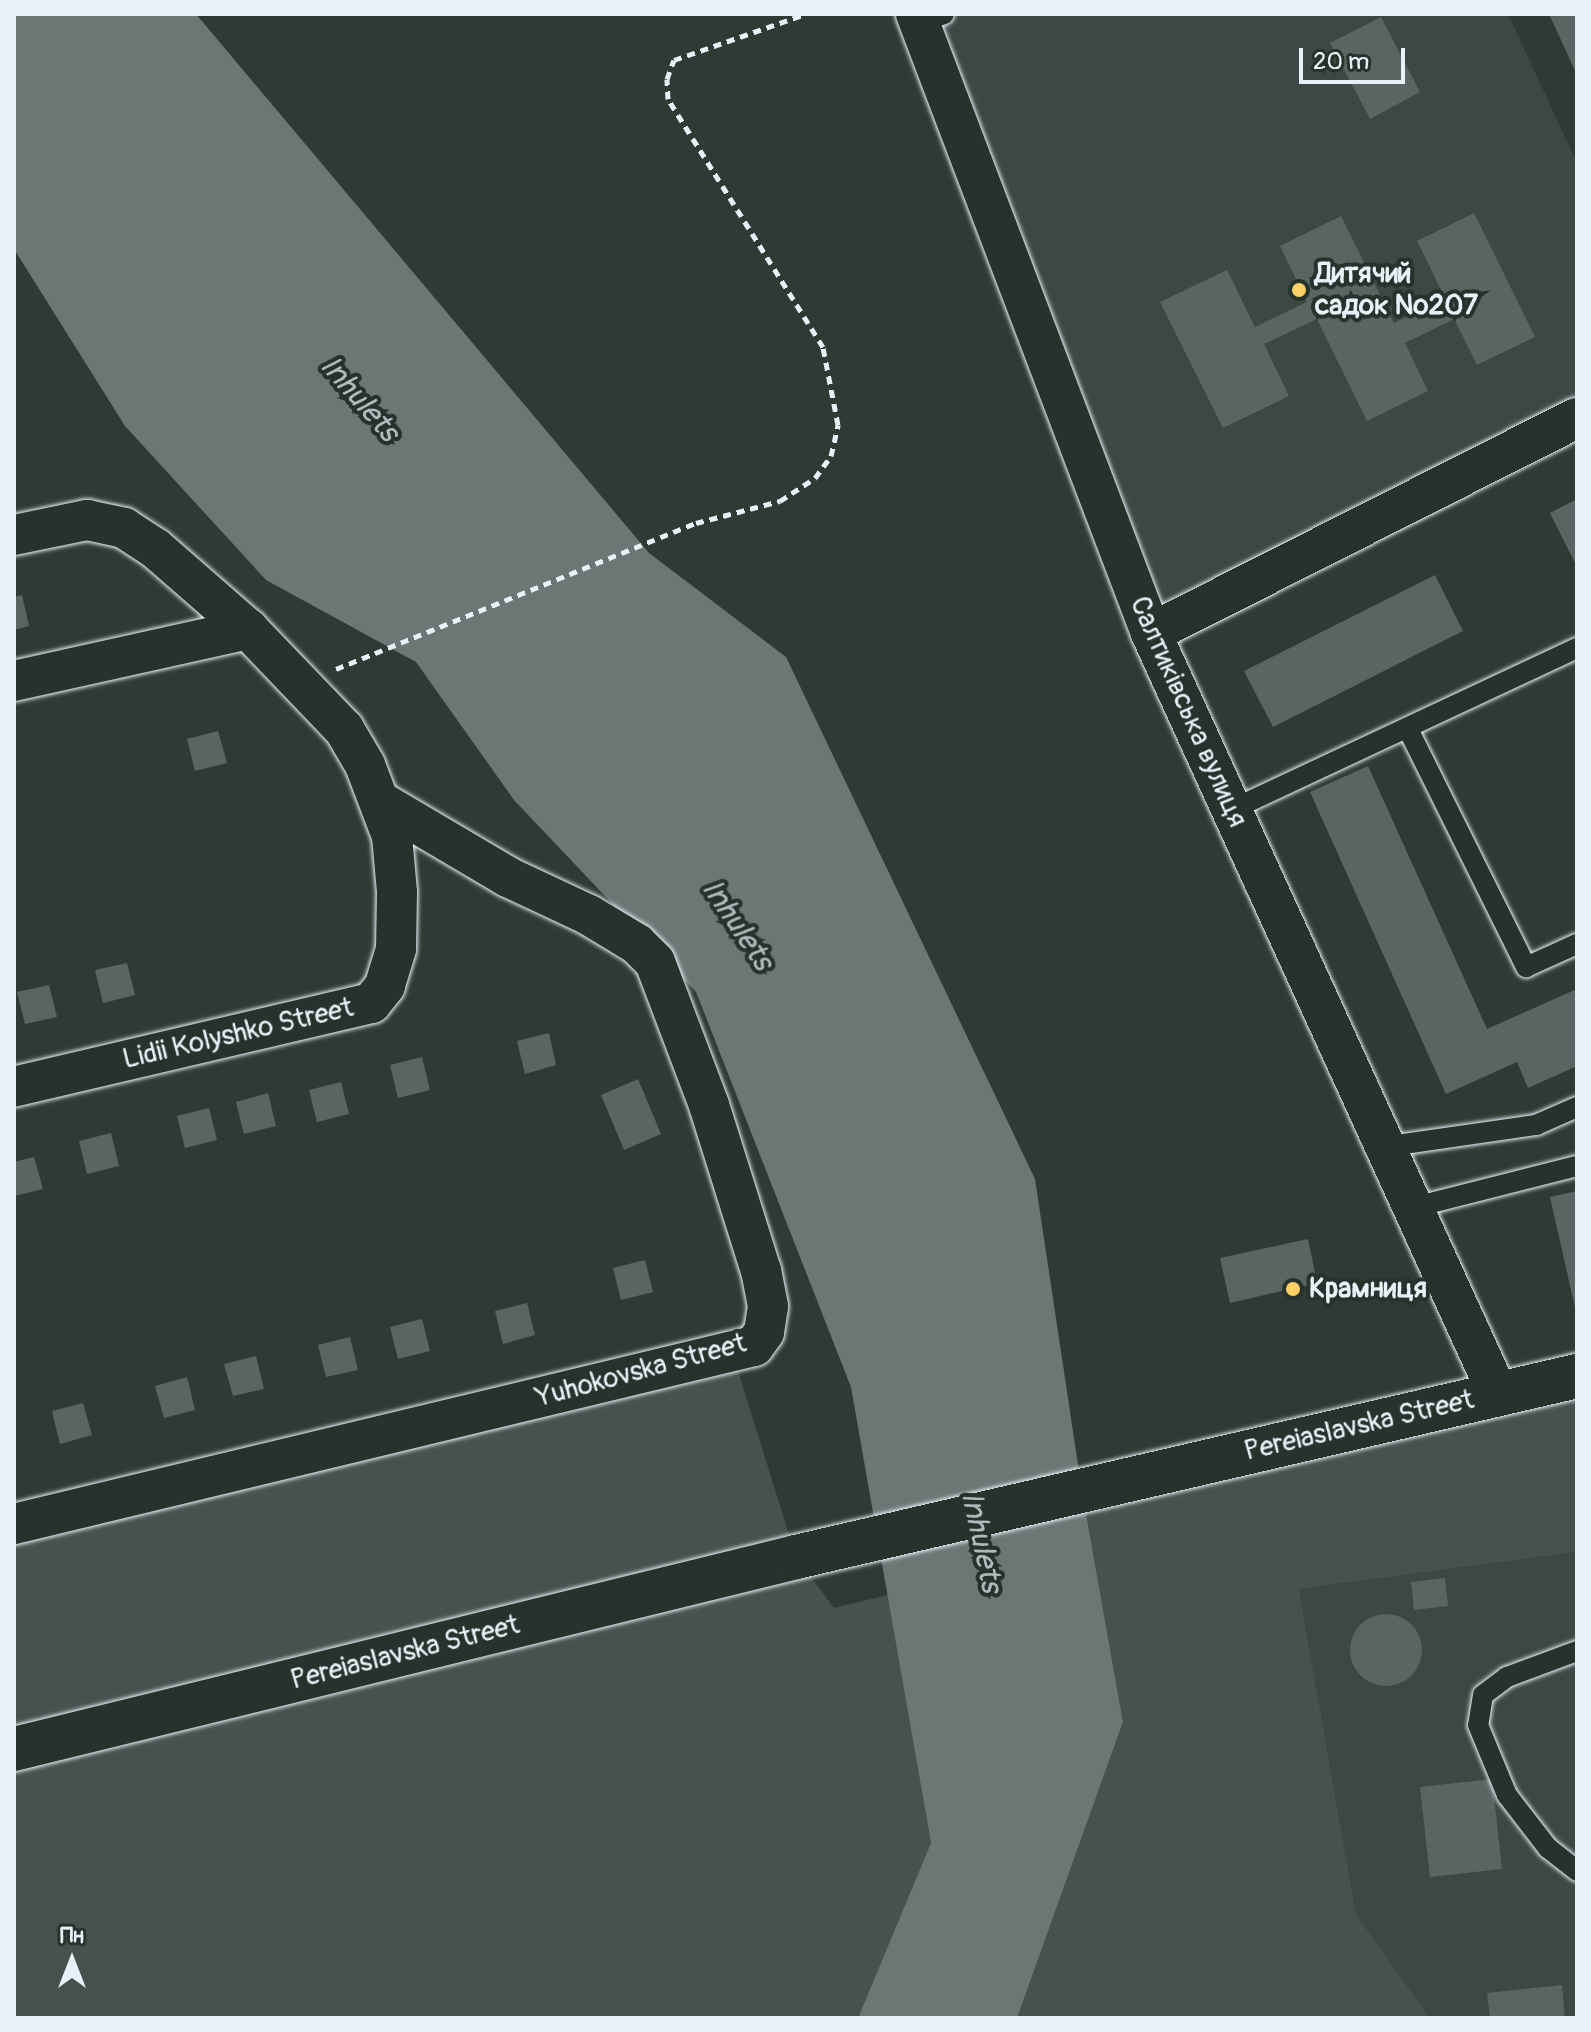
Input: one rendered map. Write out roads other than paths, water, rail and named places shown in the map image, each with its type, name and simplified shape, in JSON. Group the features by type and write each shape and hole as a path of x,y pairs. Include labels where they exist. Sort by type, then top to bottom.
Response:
{"street":[{"name":"Салтиківська вулиця","path":"927,17 1151,633 1498,1394"},
{"path":"1151,633 1577,418"},
{"name":"Lidii Kolyshko Street","path":"14,535 87,520 124,528 155,548 248,629 344,729 381,802 392,836 396,878 396,949 385,986 371,1003 14,1087"},
{"path":"14,681 248,629"},
{"name":"Yuhokovska Street","path":"14,1524 754,1346 764,1332 768,1306 761,1271 709,1105 655,962 637,944 589,915 508,877 381,802"},
{"name":"Pereiaslavska Street","path":"14,1749 796,1557 1577,1376"}],"lane":[{"path":"1231,810 1577,648"},
{"path":"1408,729 1526,967 1577,944"},
{"path":"1383,1147 1536,1125 1577,1107"},
{"path":"1411,1208 1577,1166"},
{"path":"1577,1651 1507,1677 1483,1695 1478,1725 1507,1795 1548,1848 1577,1871"}],"water":[{"name":"Inhulets","path":"14,14 196,14 649,553 786,657 1035,1179 1082,1491 1123,1722 1017,2018 858,2018 931,1843 851,1387 696,992 514,800 416,662 266,580 125,426 14,249"}],"place":[{"name":"Дитячий садок №207","path":"1299,290"},
{"name":"Крамниця","path":"1293,1289"}]}
